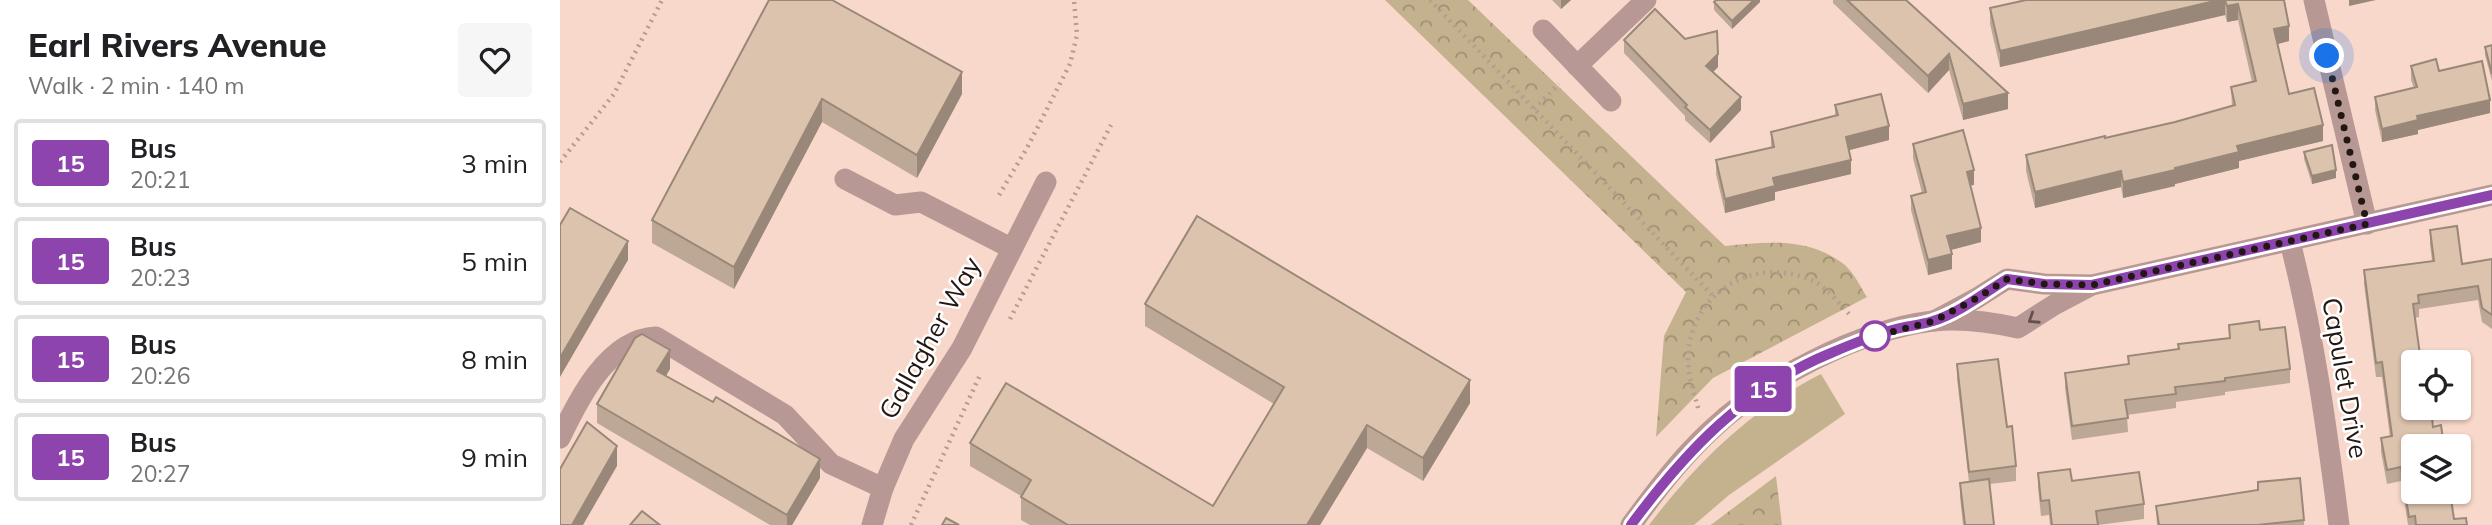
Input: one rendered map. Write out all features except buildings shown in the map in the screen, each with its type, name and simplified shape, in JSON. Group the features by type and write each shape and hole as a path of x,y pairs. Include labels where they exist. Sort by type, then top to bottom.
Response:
{"street":[{"path":"1570,73 1646,0"},
{"path":"2314,0 2367,224"},
{"path":"1543,30 1570,73 1611,102"},
{"path":"845,180 895,205 921,202 1011,248"},
{"name":"Gallagher Way","path":"872,525 883,488 904,439 962,348 1046,182"},
{"path":"1934,321 2007,279 2044,284 2092,285 2492,195"},
{"name":"Capulet Drive","path":"2290,242 2311,332 2326,415 2339,525"},
{"path":"1631,525 1681,460 1710,431 1751,397 1827,354 1897,329 1934,321 1989,322 2018,328 2092,285"},
{"path":"560,438 574,409 602,368 635,340 656,337 785,415 831,464 883,488"}],"path":[{"path":"560,162 614,94 662,0"},
{"path":"999,195 1027,148 1070,64 1077,35 1074,0"},
{"path":"1430,0 1713,296"},
{"path":"1534,108 1570,73"},
{"path":"1006,327 1111,125"},
{"path":"1699,409 1688,356 1694,326 1713,296 1737,280 1765,272 1782,272 1814,281 1852,317"},
{"path":"911,525 982,371"}],"green space":[{"path":"1385,0 1468,0 1725,246 1785,243 1814,248 1845,265 1867,297 1713,378 1656,437 1664,336 1686,292"},
{"path":"1821,374 1845,414 1729,495 1694,525 1649,525 1686,480 1726,439 1771,404"},
{"path":"1776,476 1782,525 1710,525 1712,524"}],"bus line":[{"name":"15","path":"1631,525 1681,460 1743,402 1767,386 1827,354 1857,342 1934,321 2007,279 2044,284 2092,285 2492,195"}],"route":[{"path":"1875,336 1872,337 1934,321 2007,279 2044,284 2092,285 2367,224 2327,56"}]}
